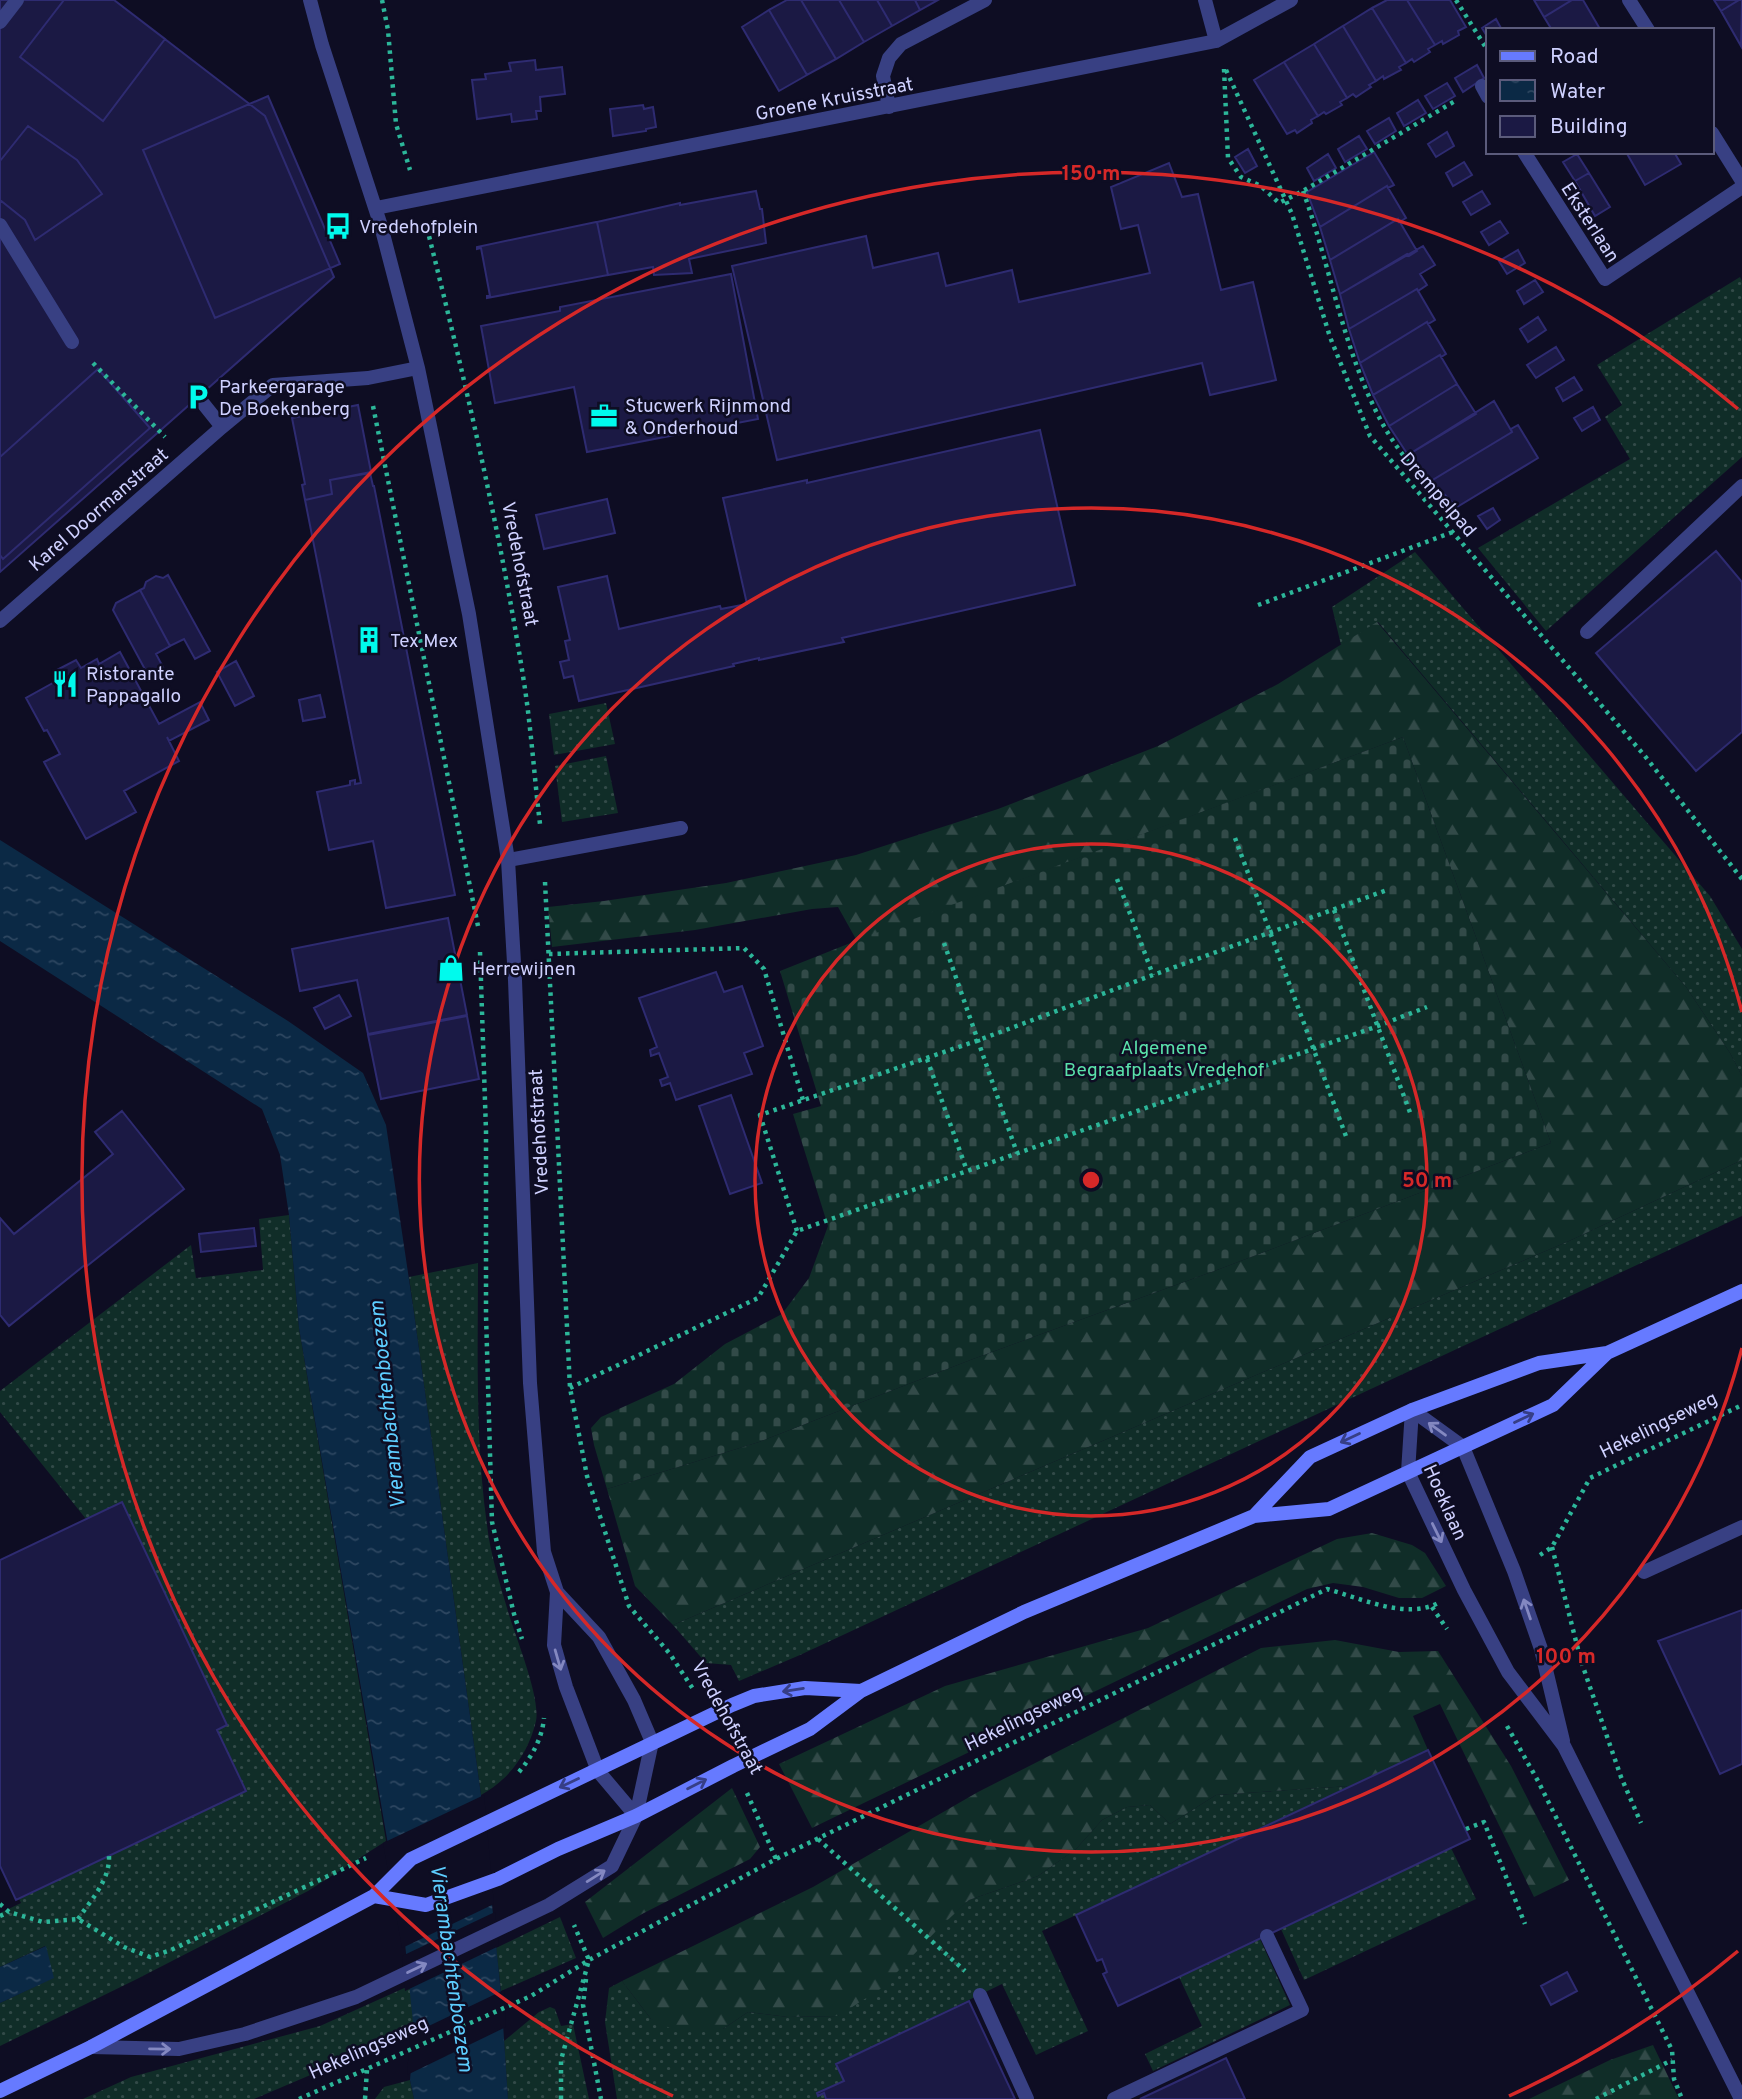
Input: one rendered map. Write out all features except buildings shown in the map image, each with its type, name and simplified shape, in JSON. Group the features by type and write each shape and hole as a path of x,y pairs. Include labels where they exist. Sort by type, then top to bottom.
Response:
{"street":[{"path":"0,22 17,0"},
{"path":"310,0 322,45 376,208 418,369"},
{"path":"889,107 883,76 889,58 901,44 985,0"},
{"path":"1205,0 1216,41"},
{"name":"Groene Kruisstraat","path":"376,208 1216,41 1291,0"},
{"path":"1629,0 1647,28"},
{"path":"1714,136 1742,181"},
{"name":"Eksterlaan","path":"1525,154 1605,279 1742,187"},
{"path":"0,225 72,342"},
{"name":"Karel Doormanstraat","path":"0,621 273,385 368,378 418,369"},
{"name":"Vredehofstraat","path":"418,369 469,614 508,860 530,1383 544,1552 557,1592 554,1644 566,1687 598,1770 636,1816"},
{"path":"198,397 222,427"},
{"path":"1587,632 1742,486"},
{"path":"508,860 681,828"},
{"path":"1254,1516 1310,1457 1412,1410 1539,1363 1607,1353 1742,1291"},
{"path":"374,1896 426,1905 498,1879 558,1849 636,1816 810,1729 861,1691 1024,1612 1254,1516 1329,1509 1553,1405 1607,1353"},
{"name":"Hoeklaan","path":"1412,1410 1463,1447 1514,1571 1541,1649 1564,1746"},
{"name":"Hoeklaan","path":"1412,1410 1408,1472 1464,1590 1508,1672 1564,1746 1741,2099"},
{"path":"1644,1572 1742,1527"},
{"name":"Vredehofstraat","path":"557,1592 599,1637 634,1700 652,1742"},
{"path":"0,2091 91,2047 374,1896 411,1859 709,1715 754,1696 805,1688 861,1691"},
{"path":"91,2047 179,2049 245,2034 356,1997 549,1905 612,1866 636,1816 652,1742"},
{"path":"1114,2099 1302,2010 1267,1936"},
{"path":"980,1996 1027,2099"}],"path":[{"name":"Vredehofstraat","path":"382,0 388,30 396,124 461,361 523,678 543,855 570,1388 587,1476 629,1606 670,1654 709,1715"},
{"path":"1456,0 1486,48"},
{"name":"Drempelpad","path":"1285,200 1279,203 1261,186 1241,177 1228,158 1224,65 1292,214 1329,337 1370,436 1644,755 1742,879"},
{"path":"1285,200 1485,91"},
{"path":"1303,191 1367,393 1381,422 1399,448 1421,478 1446,503"},
{"path":"72,342 162,434"},
{"path":"368,378 479,927"},
{"path":"1258,605 1453,532"},
{"path":"1235,838 1347,1139"},
{"path":"1117,879 1153,975"},
{"path":"797,1231 760,1115 928,1059 1387,890"},
{"path":"1334,910 1411,1115"},
{"path":"479,941 486,1131 486,1315 492,1522 514,1614 526,1650"},
{"path":"944,943 1017,1153"},
{"path":"549,954 744,947 764,969 803,1100"},
{"path":"570,1388 758,1298 797,1231 1427,1007"},
{"path":"928,1059 967,1171"},
{"name":"Hekelingseweg","path":"1514,1571 1552,1547 1590,1478 1742,1405"},
{"path":"1552,1547 1581,1661 1620,1777 1642,1828"},
{"name":"Hekelingseweg","path":"299,2099 531,1996 589,1960 776,1859 1327,1589 1404,1611 1432,1606 1464,1590"},
{"path":"1432,1606 1450,1634"},
{"path":"516,1775 535,1750 543,1731 545,1710"},
{"path":"1505,1722 1538,1781 1672,2050 1674,2079 1682,2099"},
{"name":"Vredehofstraat","path":"733,1766 746,1789 776,1859"},
{"path":"1466,1829 1484,1822 1525,1924"},
{"path":"818,1839 971,1977 980,1996"},
{"path":"78,1919 100,1888 110,1868 109,1856"},
{"path":"0,1904 9,1912 43,1922 78,1919 124,1947 150,1957 171,1950 371,1856"},
{"path":"0,1916 9,1912"},
{"path":"561,2099 561,2060 589,1960"},
{"path":"589,1960 583,2004 601,2099"},
{"path":"1596,2099 1672,2060"},
{"path":"364,2099 368,2069"}],"green space":[{"path":"1740,277 1742,457 1546,631 1478,548 1630,459 1605,417 1622,405 1597,365"},
{"path":"1415,552 1710,896 1742,949 1742,1076 1686,987 1378,622 1341,645 1332,607"},
{"path":"1377,622 1686,987 1742,1076 1742,1160 1569,1241 673,1625 635,1586 607,1489 759,1442 1551,1143 1403,737 857,941 838,907 812,909 695,930 552,947 548,907 726,883 856,855 998,809 1158,746 1278,684"},
{"path":"606,703 615,744 554,755 549,714"},
{"name":"Algemene Begraafplaats Vredehof","path":"1403,737 1551,1143 759,1442 607,1489 591,1428 601,1417 674,1384 725,1344 782,1314 809,1278 828,1226 793,1114 821,1106 780,971"},
{"path":"606,756 618,813 562,822 555,766"},
{"path":"1742,1160 1742,1216 800,1655 739,1681 731,1665 706,1663 673,1625 1569,1241"},
{"path":"289,1215 299,1328 386,1841 308,1891 0,2046 0,2003 53,1978 45,1946 0,1967 0,1913 21,1903 0,1860 0,1579 86,1519 0,1412 0,1391 191,1245 196,1278 263,1270 259,1219"},
{"path":"478,1263 479,1427 487,1525 495,1566 531,1681 536,1710 533,1732 523,1754 509,1773 481,1795 409,1277"},
{"path":"1372,1533 1412,1545 1425,1553 1446,1586 1422,1598 1399,1598 1363,1587 1333,1583 1307,1589 812,1828 779,1764 945,1686 1148,1628 1337,1539"},
{"path":"1335,1640 1399,1652 1438,1651 1511,1766 1569,1880 1534,1897 1440,1704 1413,1716 1428,1750 1350,1786 1216,1795 1170,1824 1150,1805 1127,1807 1102,1820 1076,1849 1038,1876 969,1900 882,1988 838,2016 788,2017 748,2012 723,2029 680,2033 651,2019 622,1981 813,1887 978,1792 1261,1648"},
{"path":"1350,1786 1042,1931 1088,2031 1036,2055 1002,1984 836,2064 844,2081 819,2095 824,2093 826,2099 617,2099 605,2022 609,1988 622,1981 651,2019 723,2029 748,2012 788,2017 838,2016 969,1900 1038,1876 1076,1849 1102,1820 1127,1807 1150,1805 1170,1824 1216,1795"},
{"path":"732,1788 760,1847 750,1859 642,1914 603,1938 585,1902"},
{"path":"1451,1848 1476,1899 1304,1980 1281,1929"},
{"path":"560,1917 576,1958 501,1991 496,1948"},
{"path":"1260,1939 1290,2005 1153,2071 1145,2054 1202,2026 1179,1977"},
{"path":"411,1985 414,2031 254,2099 83,2099 131,2077 320,2026"},
{"path":"550,2007 555,2009 561,2026 573,2024 589,2099 508,2099 504,2041 539,2012"},
{"path":"1653,2045 1679,2099 1529,2099 1610,2060"},
{"path":"410,2080 414,2099 375,2099 384,2087"}],"water":[{"name":"Vierambachtenboezem","path":"0,840 288,1021 363,1073 386,1125 481,1795 501,1994 508,2099 414,2099 410,2080 414,2033 405,1943 299,1328 289,1215 280,1155 262,1109 0,941"},
{"path":"46,1946 54,1978 0,2003 0,1967"}],"pier":[{"path":"484,1795 494,1904 402,1948 383,1843"},
{"path":"495,1912 499,1946 405,1991 402,1956"},
{"path":"504,1990 506,2027 407,2075 410,2035"}],"place":[{"name":"Vredehofplein","path":"338,226"},
{"name":"Parkeergarage De Boekenberg","path":"198,397"},
{"name":"Stucwerk Rijnmond & Onderhoud","path":"604,416"},
{"name":"Tex Mex","path":"369,640"},
{"name":"Ristorante Pappagallo","path":"65,684"},
{"name":"Herrewijnen","path":"451,968"}]}
